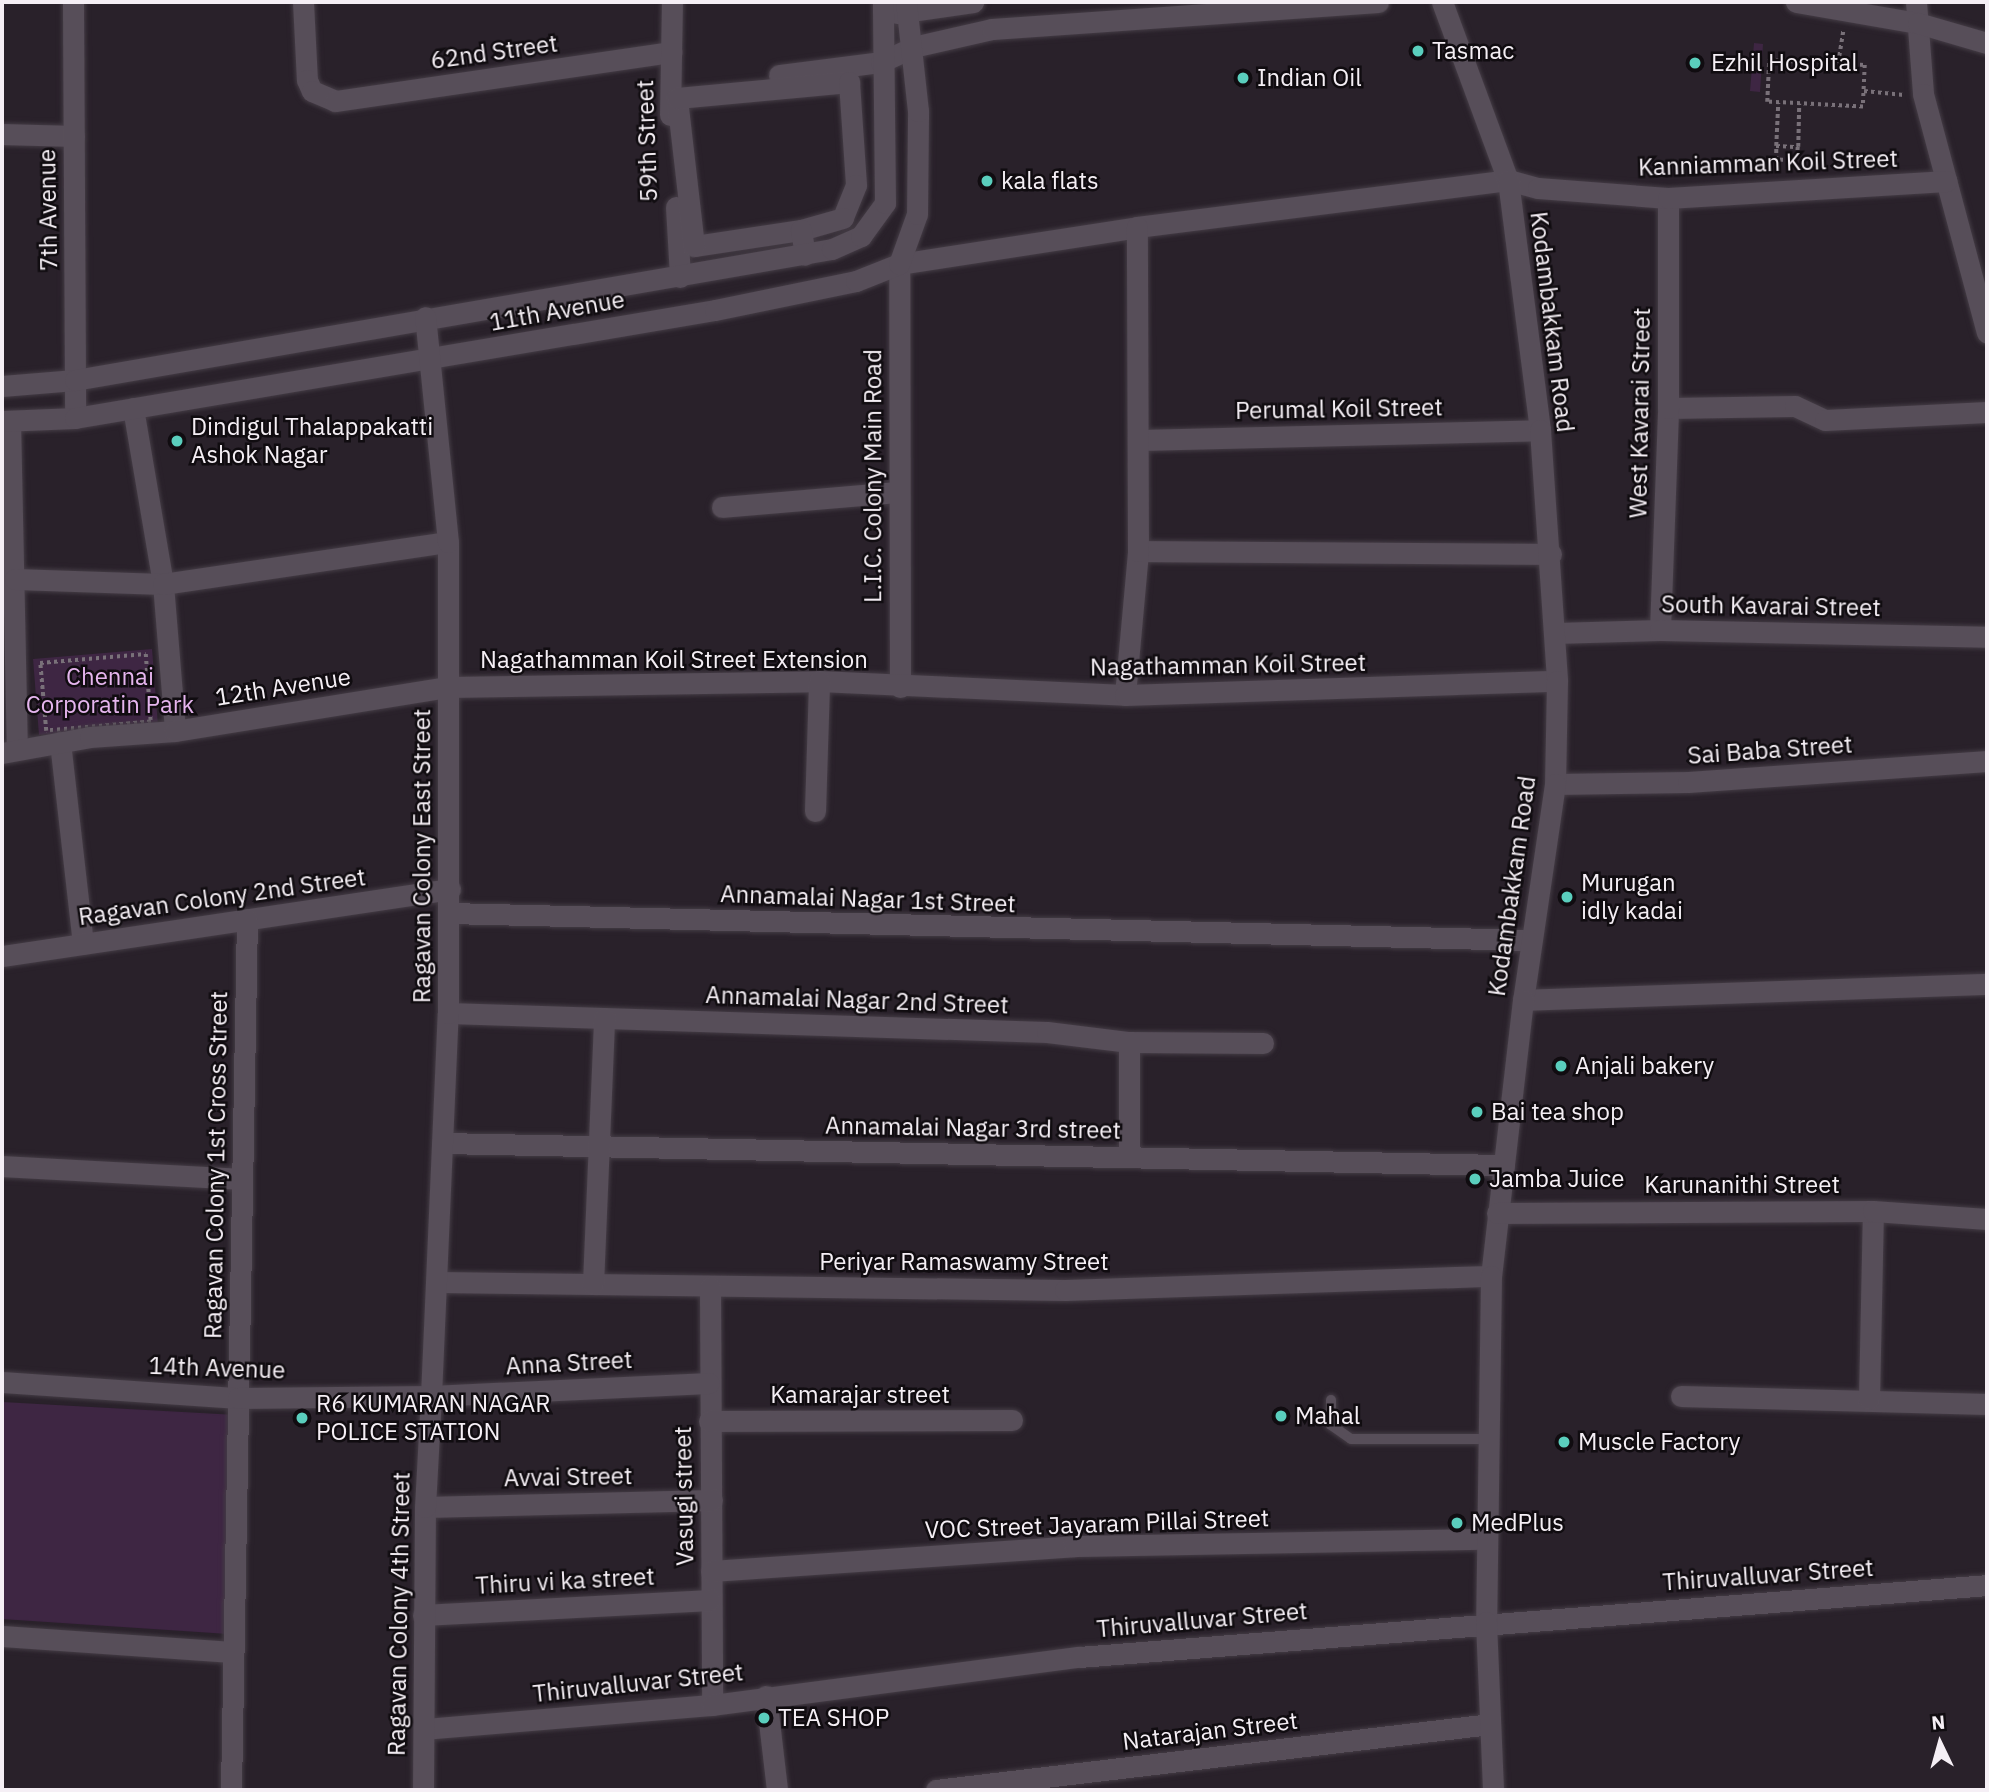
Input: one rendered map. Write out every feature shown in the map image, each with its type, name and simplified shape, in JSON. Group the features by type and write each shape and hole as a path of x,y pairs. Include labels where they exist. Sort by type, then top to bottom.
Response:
{"street":[{"name":"7th Avenue","path":"72,2 75,418"},
{"name":"62nd Street","path":"303,2 307,80 312,91 324,99 495,79 671,52"},
{"name":"59th Street","path":"672,2 668,88 680,277"},
{"name":"11th Avenue","path":"2,386 75,380 425,317 680,277 832,249 860,236 885,203 882,9 973,2"},
{"path":"668,88 881,62 913,47 992,29 1378,2"},
{"name":"Kodambakkam Road","path":"1442,2 1508,180 1540,430 1551,554 1557,681 1555,784 1523,1000 1491,1276 1486,1622 1493,1790"},
{"path":"1796,2 1848,10 1917,12 1987,43"},
{"path":"899,264 917,214 918,111 908,6"},
{"path":"1917,12 1923,94 1987,333"},
{"path":"849,82 856,185 843,218 801,230 694,246 677,98 849,82"},
{"path":"2,134 74,136"},
{"name":"11th Avenue","path":"6,421 75,418 715,310 856,281 899,264 1137,227 1508,180"},
{"name":"Kanniamman Koil Street","path":"1508,180 1538,188 1668,198 1947,181"},
{"name":"West Kavarai Street","path":"1660,630 1668,408 1668,198"},
{"path":"1125,695 1138,551 1140,440 1137,227"},
{"path":"801,230 804,255"},
{"name":"L.I.C. Colony Main Road","path":"899,264 900,687"},
{"name":"Ragavan Colony East Street","path":"425,317 432,359 448,542 450,889 448,1013 431,1396"},
{"path":"1668,408 1796,406 1825,420 1987,412"},
{"path":"133,408 163,584 175,731"},
{"path":"6,421 15,579 10,751"},
{"name":"Perumal Koil Street","path":"1140,440 1540,430"},
{"path":"722,508 898,492"},
{"path":"15,579 163,584 448,542"},
{"path":"1138,551 1551,554"},
{"name":"South Kavarai Street","path":"1555,633 1660,630 1987,637"},
{"path":"815,811 819,681"},
{"name":"Nagathamman Koil Street Extension","path":"448,687 819,681 900,687"},
{"name":"Nagathamman Koil Street","path":"900,687 1125,695 1557,681"},
{"name":"12th Avenue","path":"10,751 53,736 175,731 448,687"},
{"path":"53,736 83,944"},
{"name":"Sai Baba Street","path":"1555,784 1688,782 1987,761"},
{"name":"Ragavan Colony 2nd Street","path":"2,956 450,889"},
{"name":"Annamalai Nagar 1st Street","path":"449,914 1286,937 1531,940"},
{"name":"Ragavan Colony 1st Cross Street","path":"230,1790 247,919"},
{"path":"1523,1000 1987,984"},
{"name":"Annamalai Nagar 2nd Street","path":"448,1013 1046,1032 1129,1042 1263,1044"},
{"path":"593,1284 604,1018"},
{"path":"1129,1042 1129,1157"},
{"name":"Annamalai Nagar 3rd street","path":"442,1143 1504,1165"},
{"path":"2,1166 242,1179"},
{"path":"1869,1399 1873,1211"},
{"name":"Karunanithi Street","path":"1497,1213 1873,1211 1987,1219"},
{"name":"Periyar Ramaswamy Street","path":"437,1282 1065,1290 1491,1276"},
{"name":"Vasugi street","path":"710,1287 712,1705"},
{"name":"14th Avenue","path":"2,1382 239,1398 431,1396"},
{"name":"Anna Street","path":"431,1396 709,1383"},
{"name":"Ragavan Colony 4th Street","path":"423,1790 425,1507 431,1396"},
{"path":"1681,1396 1987,1404"},
{"name":"Kamarajar street","path":"709,1421 1012,1420"},
{"name":"Avvai Street","path":"425,1507 712,1500"},
{"name":"VOC Street Jayaram Pillai Street","path":"711,1571 1074,1546 1486,1539"},
{"name":"Thiruvalluvar Street","path":"424,1729 712,1705 1079,1657 1486,1622 1987,1585"},
{"name":"Thiru vi ka street","path":"423,1615 710,1600"},
{"path":"2,1636 232,1652"},
{"path":"766,1696 777,1790"},
{"name":"Natarajan Street","path":"936,1790 1490,1724"}],"lane":[{"path":"1331,1400 1331,1425 1351,1439 1488,1439"}],"path":[{"path":"1838,63 1848,10"},
{"path":"1769,60 1838,63 1865,65 1863,107 1766,102 1769,60"},
{"path":"1864,91 1923,94"},
{"path":"1778,103 1776,160 1797,160 1799,104"},
{"path":"1776,146 1798,147"},
{"path":"146,654 151,722 53,736 40,663 146,654"}],"green space":[{"path":"1754,43 1763,44 1760,92 1750,91"},
{"name":"Chennai Corporatin Park","path":"152,649 158,726 39,735 33,659"},
{"path":"2,1402 236,1415 228,1634 2,1619"}],"place":[{"name":"Tasmac","path":"1418,51"},
{"name":"Ezhil Hospital","path":"1695,63"},
{"name":"Indian Oil","path":"1243,78"},
{"name":"kala flats","path":"987,181"},
{"name":"Dindigul Thalappakatti Ashok Nagar","path":"177,441"},
{"name":"Murugan idly kadai","path":"1567,897"},
{"name":"Anjali bakery","path":"1561,1066"},
{"name":"Bai tea shop","path":"1477,1112"},
{"name":"Jamba Juice","path":"1475,1179"},
{"name":"Mahal","path":"1281,1416"},
{"name":"R6 KUMARAN NAGAR POLICE STATION","path":"302,1418"},
{"name":"Muscle Factory","path":"1564,1442"},
{"name":"MedPlus","path":"1457,1523"},
{"name":"TEA SHOP","path":"764,1718"}]}
